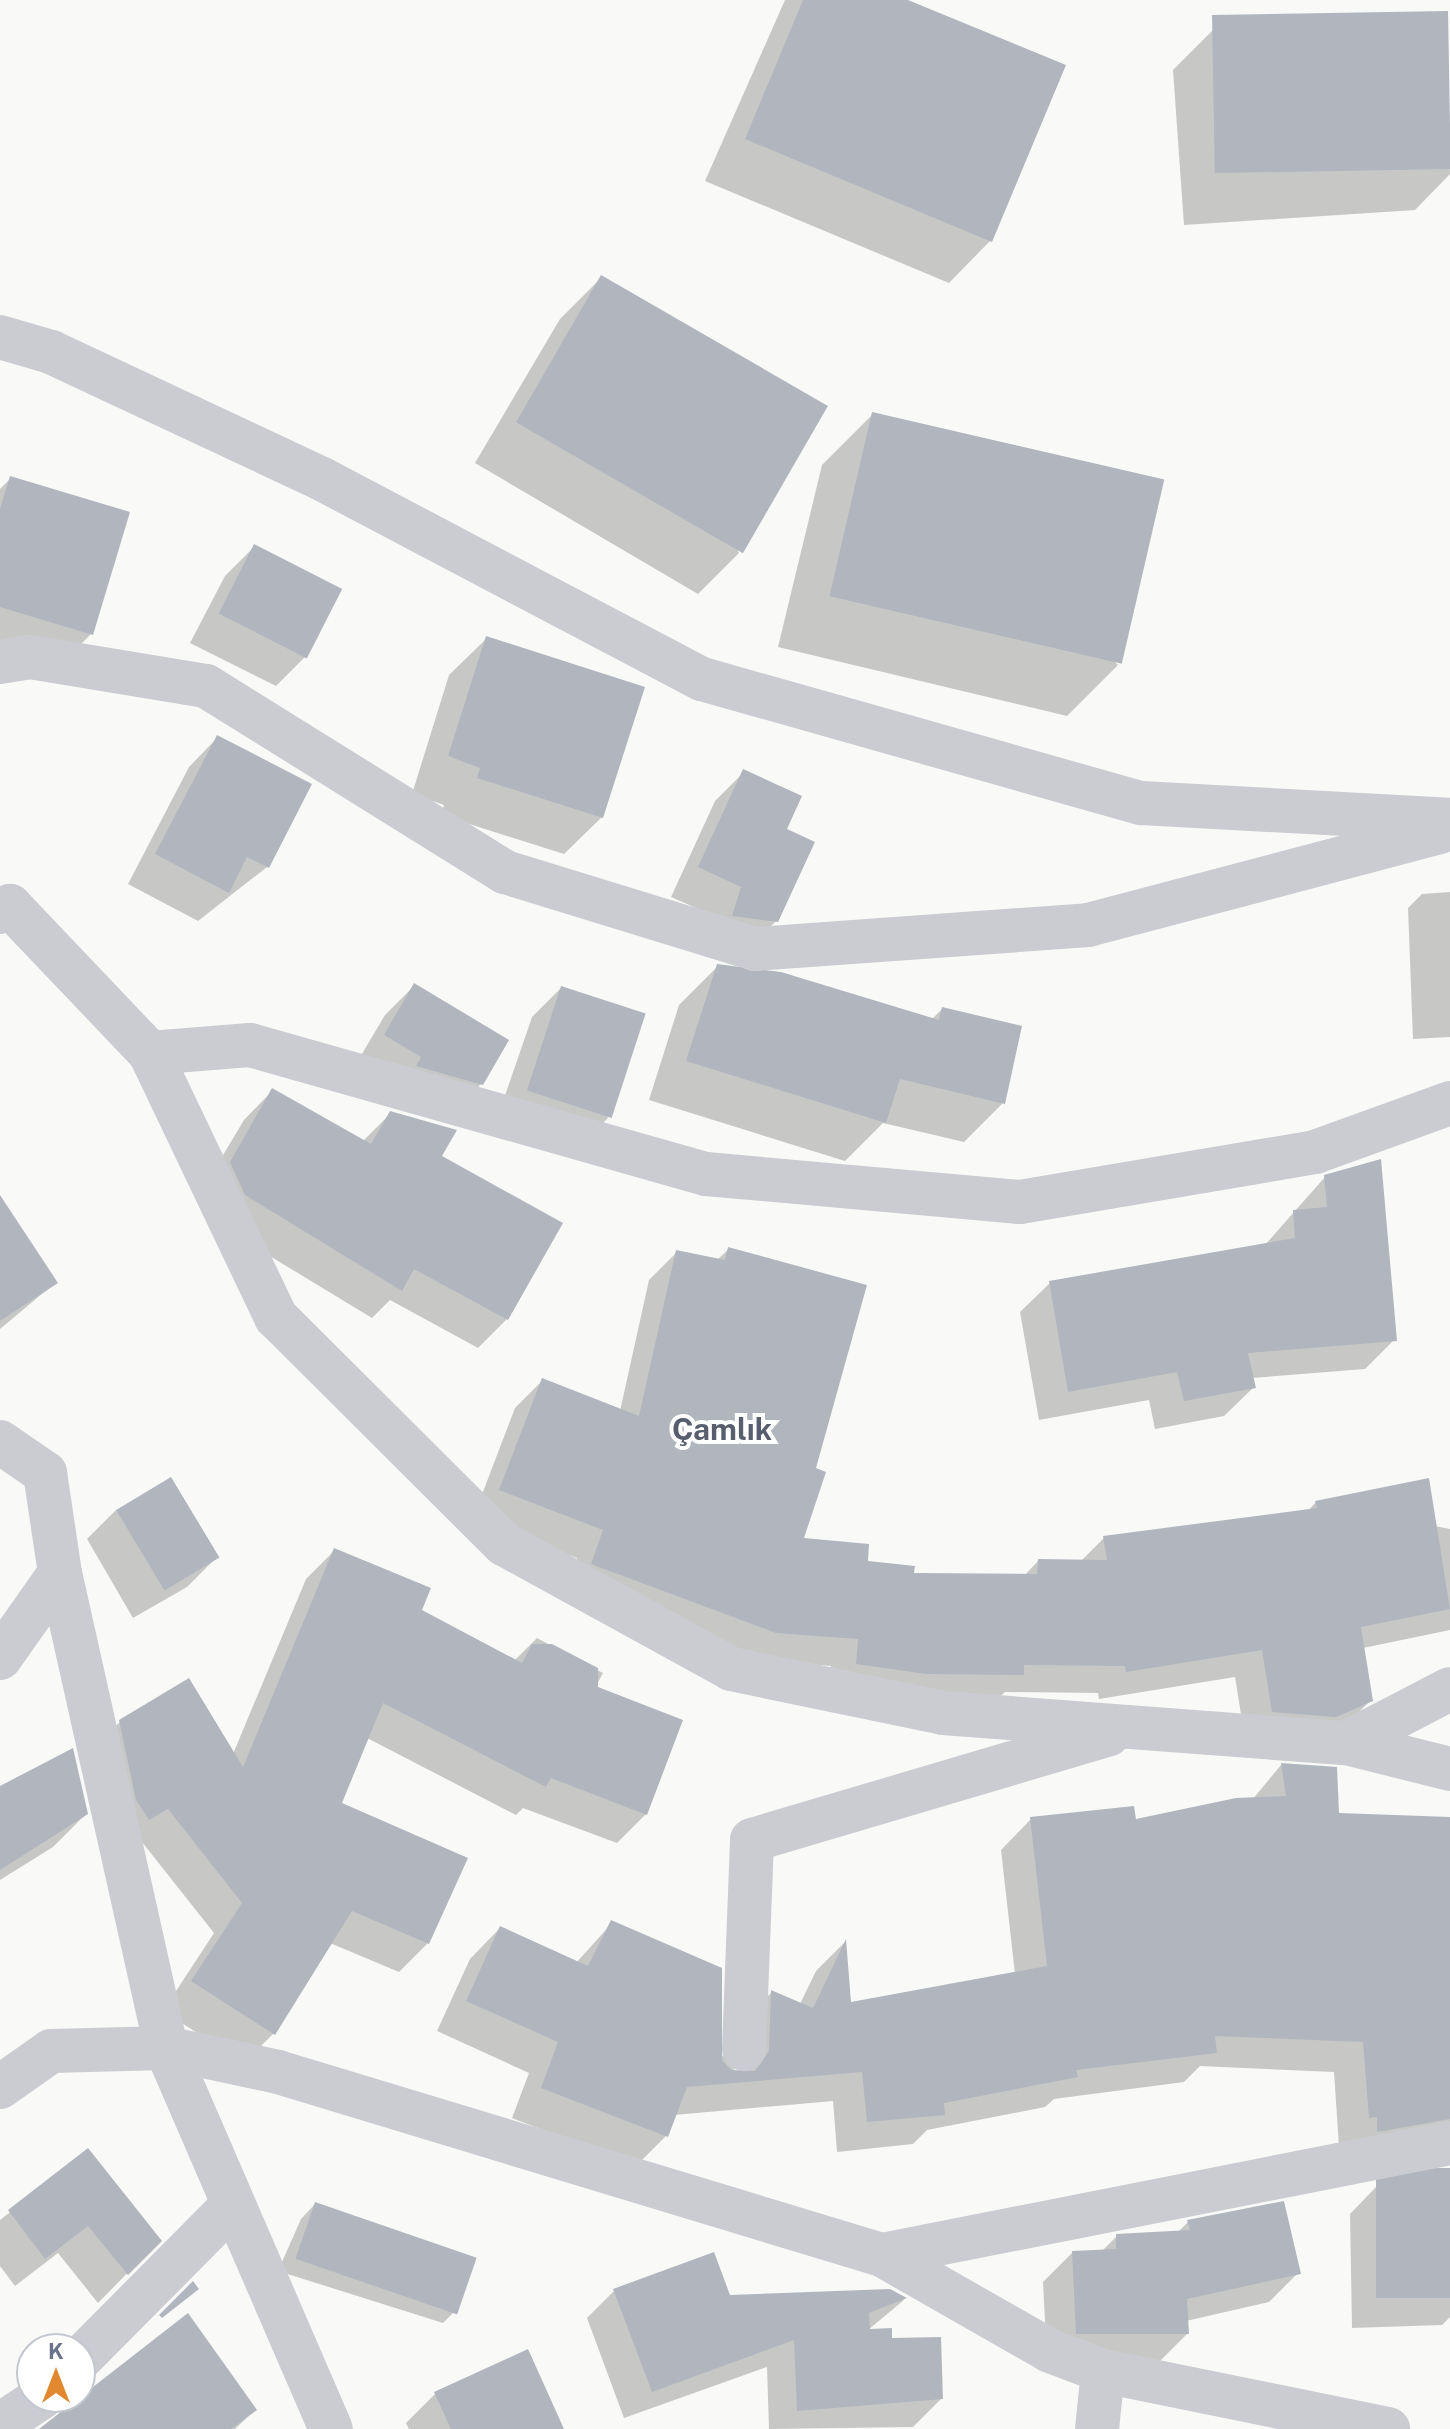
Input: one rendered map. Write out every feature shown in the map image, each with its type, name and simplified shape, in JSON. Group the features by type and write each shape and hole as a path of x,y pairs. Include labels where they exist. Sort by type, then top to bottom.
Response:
{"street":[{"path":"0,337 51,352 322,479 702,679 1141,803 1450,820"},
{"path":"0,662 30,657 206,686 505,872 755,949 1088,925 1450,829"},
{"path":"0,912 10,906 150,1053 276,1317 504,1544 731,1669 943,1713 1346,1743 1450,1769"},
{"path":"150,1053 250,1045 706,1174 1020,1202 1315,1152 1450,1103"},
{"path":"0,1442 45,1473 60,1573 166,2048 230,2208 331,2429"},
{"path":"0,1658 60,1573"},
{"path":"1346,1743 1450,1689"},
{"path":"744,2049 752,1840 1134,1727"},
{"path":"0,2087 51,2051 166,2048 278,2072 882,2255 1050,2351 1103,2371 1388,2429"},
{"path":"882,2255 1450,2143"},
{"path":"96,2343 230,2208"},
{"path":"1097,2429 1103,2371"},
{"path":"0,2425 18,2413"}],"building":[{"path":"803,0 908,0 1066,65 992,242 745,139"},
{"path":"1448,11 1450,169 1215,173 1212,15"},
{"path":"601,275 828,406 743,553 516,422"},
{"path":"872,412 1164,479 1122,664 829,596"},
{"path":"10,476 130,512 93,635 0,607 0,509"},
{"path":"254,544 342,589 307,658 219,613"},
{"path":"486,636 645,687 603,818 477,778 480,768 448,756"},
{"path":"217,735 312,784 269,868 247,857 229,893 155,854"},
{"path":"743,769 802,796 787,829 815,842 778,922 732,916 741,887 698,867"},
{"path":"717,964 781,972 939,1020 942,1007 1022,1026 1005,1104 900,1079 886,1123 686,1061"},
{"path":"414,983 509,1040 483,1085 416,1066 421,1057 384,1035"},
{"path":"561,986 646,1014 612,1118 527,1091"},
{"path":"272,1088 371,1144 390,1111 457,1130 442,1156 563,1223 508,1320 414,1269 402,1291 245,1195 230,1162"},
{"path":"1381,1159 1397,1341 1248,1353 1256,1388 1184,1401 1177,1372 1068,1392 1049,1281 1295,1238 1293,1210 1327,1207 1324,1175"},
{"path":"0,1195 58,1283 0,1321"},
{"path":"728,1247 867,1285 816,1468 826,1472 804,1538 869,1544 868,1561 915,1566 914,1573 1037,1574 1038,1559 1107,1560 1103,1536 1317,1508 1315,1501 1429,1478 1450,1609 1361,1627 1373,1701 1336,1717 1272,1712 1262,1650 1126,1672 1125,1666 1024,1665 1024,1675 926,1674 856,1664 858,1639 776,1633 591,1564 603,1530 499,1490 542,1378 639,1416 676,1250 725,1260"},
{"path":"171,1477 219,1558 165,1591 116,1510"},
{"path":"334,1548 431,1588 422,1610 522,1663 532,1644 552,1644 598,1668 598,1687 683,1720 647,1815 551,1778 546,1787 383,1703 342,1803 468,1858 429,1944 352,1911 275,2035 191,1981 242,1903 168,1809 149,1820 136,1800 119,1720 189,1678 243,1767"},
{"path":"73,1748 88,1814 0,1870 0,1786"},
{"path":"1281,1763 1337,1767 1339,1813 1450,1817 1450,2119 1377,2132 1377,2117 1369,2118 1363,2042 1215,2036 1217,2053 1076,2070 1078,2077 944,2103 945,2115 867,2122 862,2072 687,2087 668,2137 541,2088 558,2042 466,2001 500,1926 588,1966 611,1920 722,1968 722,2060 731,2070 755,2071 769,2051 771,1990 813,2008 846,1939 851,2002 1047,1966 1030,1817 1134,1806 1136,1819 1236,1798 1286,1796"},
{"path":"88,2148 162,2241 128,2275 88,2226 45,2259 8,2210"},
{"path":"1376,2168 1450,2168 1450,2298 1376,2298"},
{"path":"1284,2201 1301,2274 1187,2299 1189,2334 1076,2334 1072,2251 1116,2249 1116,2234 1190,2230 1187,2220"},
{"path":"315,2202 477,2258 457,2314 295,2259"},
{"path":"714,2252 730,2295 890,2289 907,2298 869,2313 870,2329 892,2328 892,2338 941,2337 943,2399 797,2411 794,2340 652,2392 613,2289"},
{"path":"193,2281 199,2289 162,2318 159,2315"},
{"path":"188,2313 257,2410 231,2429 39,2429 60,2413 96,2413 96,2385"},
{"path":"528,2349 564,2429 451,2429 434,2392"}],"district":[{"name":"Çamlık","path":"722,1429"}]}
